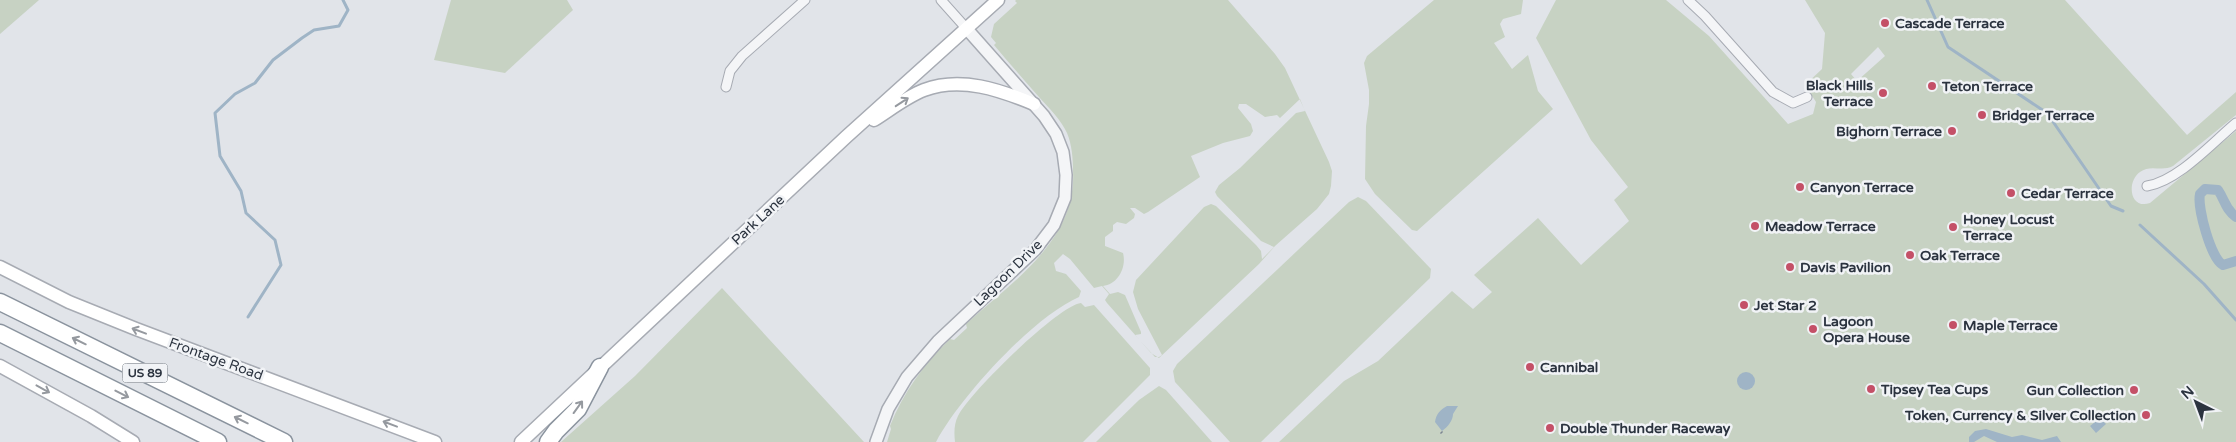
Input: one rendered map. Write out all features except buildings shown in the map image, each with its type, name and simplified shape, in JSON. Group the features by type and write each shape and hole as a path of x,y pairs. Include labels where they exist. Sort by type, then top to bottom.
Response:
{"highway":[{"name":"US 89","path":"2,303 284,442"},
{"name":"US 89","path":"0,333 218,442"},
{"path":"548,442 578,409 600,367"}],"main road":[{"name":"Park Lane","path":"520,442 846,137 998,0"},
{"path":"846,137 913,95 940,86 980,86 1007,93 1034,104"},
{"name":"Frontage Road","path":"0,267 69,302 136,329 435,442"},
{"path":"0,366 134,442"}],"street":[{"path":"726,87 730,71 742,56 805,0"},
{"name":"Lagoon Drive","path":"876,442 888,409 910,372 938,341 1035,250 1054,225 1064,198 1066,175 1063,152 1056,134 1034,104 941,0"},
{"path":"1688,0 1705,16 1773,92 1793,103 1807,97"},
{"path":"2147,186 2173,175 2236,123"}],"green space":[{"path":"0,0 39,0 0,34"},
{"path":"451,0 567,0 573,10 505,73 434,60"},
{"path":"1228,0 1275,54 1285,68 1300,99 1280,118 1277,115 1265,117 1246,104 1239,104 1238,108 1251,124 1253,131 1250,136 1223,143 1191,156 1200,177 1144,214 1135,208 1130,208 1135,214 1134,218 1126,224 1117,222 1113,225 1113,231 1105,237 1105,246 1123,253 1124,264 1117,279 1113,283 1103,286 1110,294 1118,292 1125,295 1141,334 1135,335 1107,303 1105,300 1109,294 1102,286 1094,288 1070,259 1063,254 1054,263 1056,271 1066,274 1081,291 1079,297 1061,307 1041,322 999,360 962,403 936,442 887,442 891,429 890,426 901,402 931,358 950,339 954,340 967,328 966,324 1038,258 1053,239 1064,218 1071,196 1073,162 1071,147 1062,123 994,45 996,43 991,37 994,24 1017,3 1015,1"},
{"path":"1434,0 1523,0 1521,14 1503,19 1500,24 1505,37 1494,43 1512,69 1528,55 1538,91 1553,109 1417,231 1412,230 1375,194 1365,179 1369,90 1364,63 1367,56"},
{"path":"1556,0 1666,0 1709,36 1788,124 1813,114 1816,102 1805,85 1822,69 1825,33 1805,0 2065,0 2187,135 2236,92 2236,115 2173,166 2169,168 2148,169 2140,172 2133,182 2132,194 2138,203 2150,203 2236,131 2236,442 1279,442 1344,381 1378,361 1452,291 1473,309 1492,292 1474,275 1538,218 1581,265 1629,221 1614,200 1628,187 1591,140 1536,38","holes":["1878,47 1885,56 1857,81 1851,74"]},
{"path":"1305,111 1329,162 1332,171 1331,186 1329,194 1317,209 1275,246 1259,264 1159,358 1157,357 1162,355 1138,309 1133,292 1136,280 1204,207 1211,204 1216,206 1256,245 1261,251 1262,259 1274,247 1261,241 1215,192 1219,185 1240,168 1296,113"},
{"path":"1358,197 1366,201 1431,269 1430,278 1261,442 1230,442 1175,382 1173,371 1177,364 1349,202"},
{"path":"722,288 864,442 561,442 635,376"},
{"path":"1081,303 1085,307 1094,305 1150,368 1150,375 1083,442 955,442 958,416 979,389 1035,334 1070,307"},
{"path":"1159,386 1166,390 1212,442 1096,442 1139,400"}],"water":[{"path":"1742,372 1750,372 1755,377 1753,388 1742,390 1737,385 1737,377"},
{"path":"1447,406 1458,406 1450,423 1442,431 1435,422 1439,412"},
{"path":"2100,418 2106,424 2096,433 2090,426"},
{"path":"1986,429 2012,437 2022,435 2042,440 2057,436 2061,442 1997,442 1984,436 1974,442 1969,442 1969,437 1975,431"}],"waterway":[{"path":"248,317 281,265 275,240 246,213 241,191 220,156 215,113 235,94 255,83 273,60 302,38 314,30 339,26 348,10 343,0"},
{"path":"1927,0 1948,47 2047,113 2111,206 2123,211"},
{"path":"2236,217 2227,208 2218,190 2205,189 2200,194 2203,221 2218,261 2223,265 2236,261"},
{"path":"2140,225 2204,284 2236,320"}],"place":[{"name":"Cascade Terrace","path":"1885,23"},
{"name":"Teton Terrace","path":"1932,86"},
{"name":"Black Hills Terrace","path":"1883,93"},
{"name":"Bridger Terrace","path":"1982,115"},
{"name":"Bighorn Terrace","path":"1952,131"},
{"name":"Canyon Terrace","path":"1800,187"},
{"name":"Cedar Terrace","path":"2011,193"},
{"name":"Meadow Terrace","path":"1755,226"},
{"name":"Honey Locust Terrace","path":"1953,227"},
{"name":"Oak Terrace","path":"1910,255"},
{"name":"Davis Pavilion","path":"1790,267"},
{"name":"Jet Star 2","path":"1744,305"},
{"name":"Maple Terrace","path":"1953,325"},
{"name":"Lagoon Opera House","path":"1813,329"},
{"name":"Cannibal","path":"1530,367"},
{"name":"Tipsey Tea Cups","path":"1871,389"},
{"name":"Gun Collection","path":"2134,390"},
{"name":"Token, Currency & Silver Collection","path":"2146,415"},
{"name":"Double Thunder Raceway","path":"1550,428"}]}
